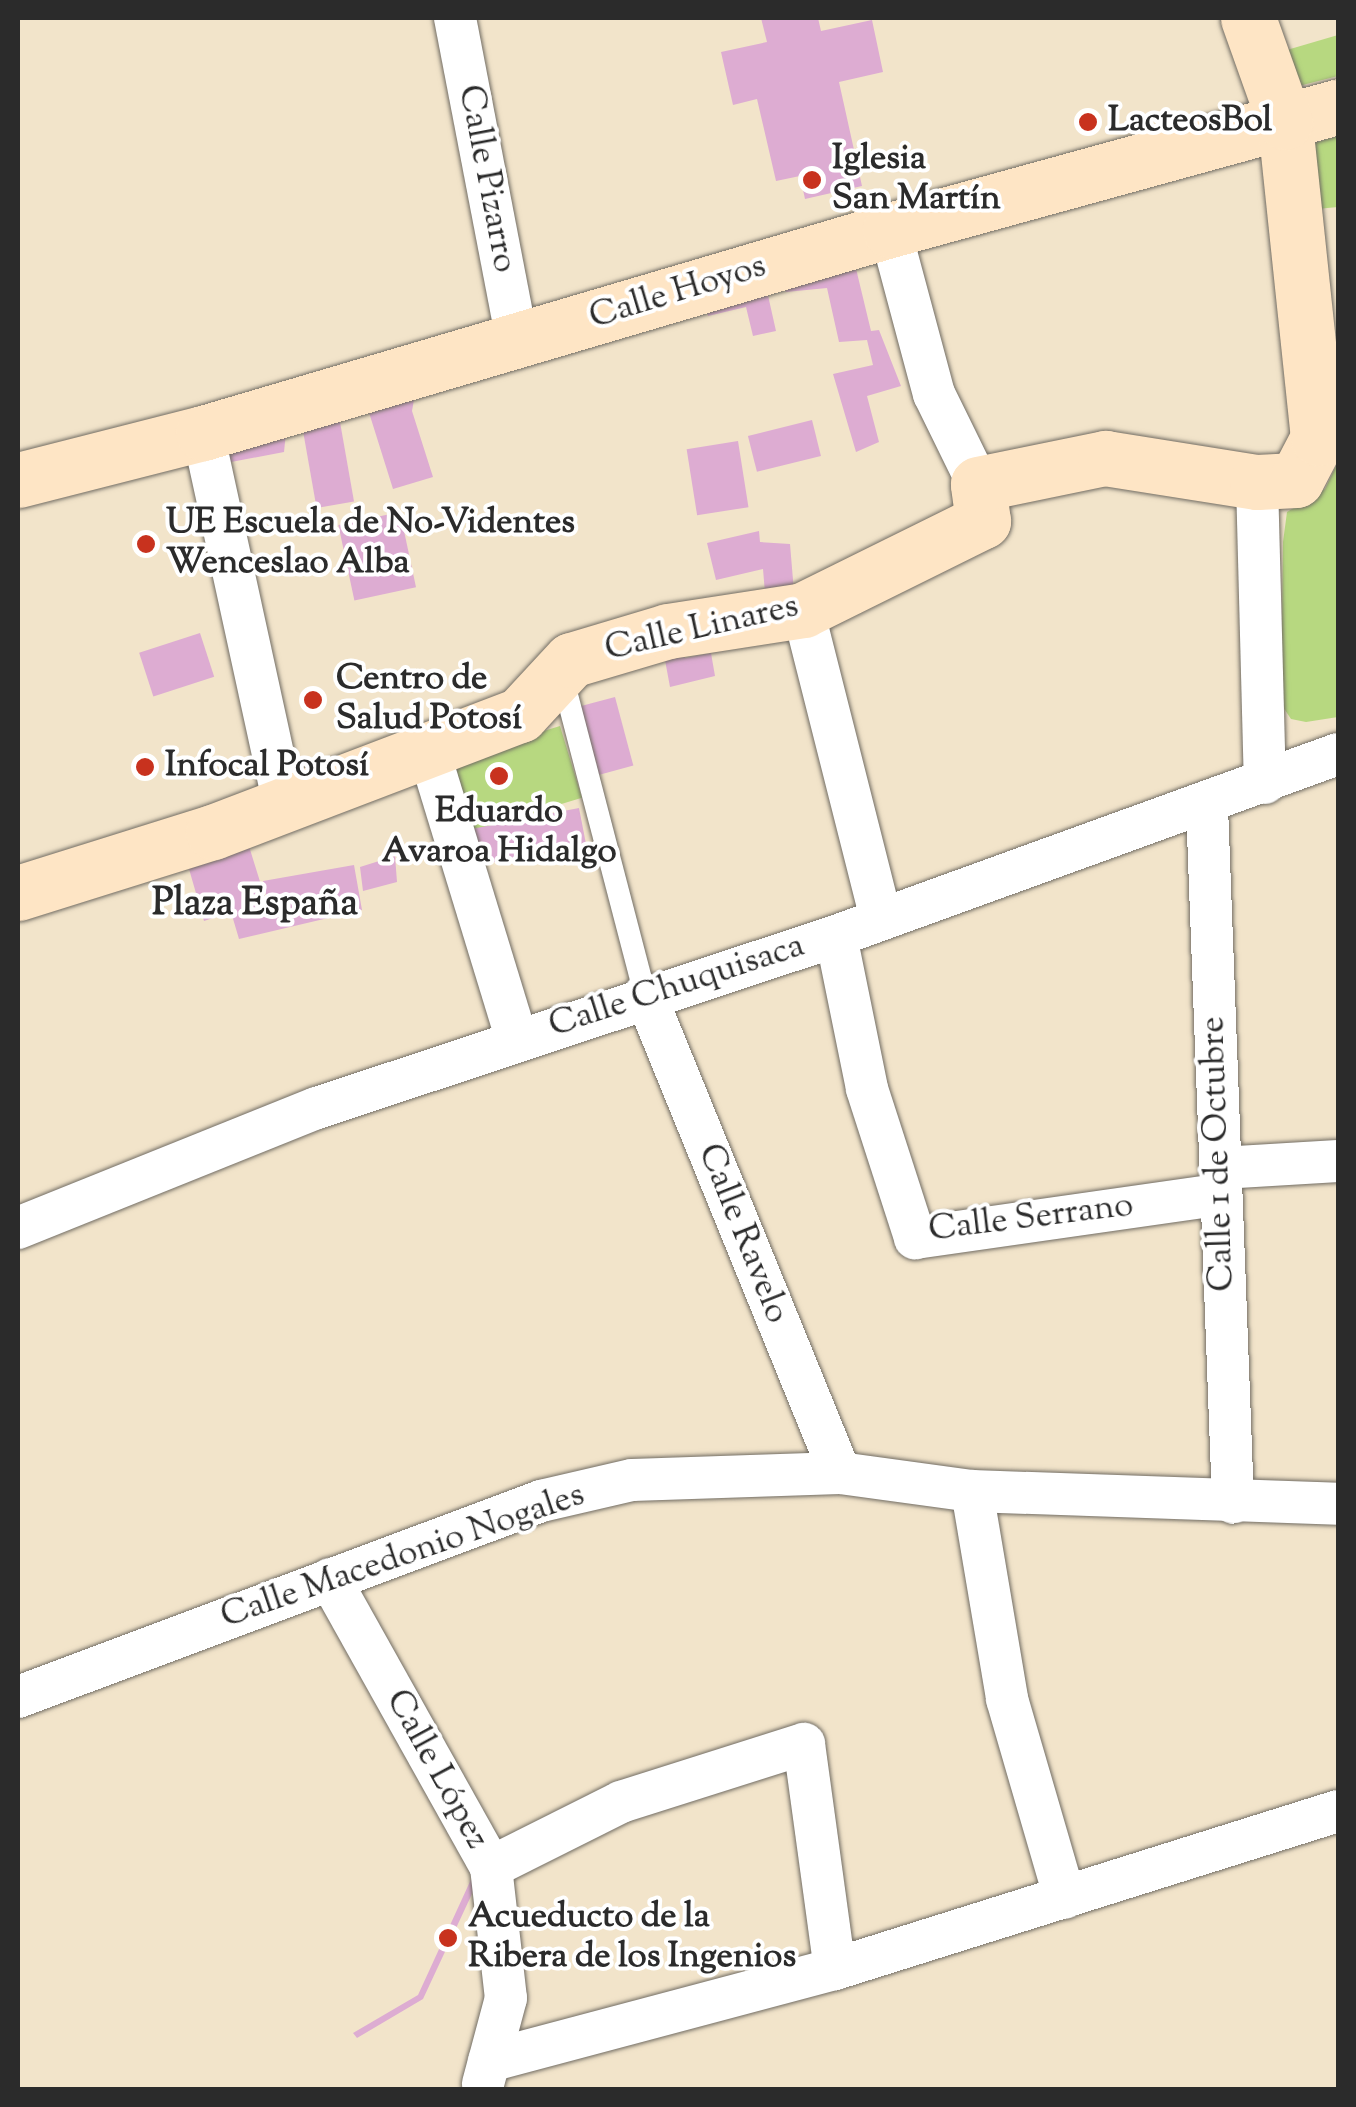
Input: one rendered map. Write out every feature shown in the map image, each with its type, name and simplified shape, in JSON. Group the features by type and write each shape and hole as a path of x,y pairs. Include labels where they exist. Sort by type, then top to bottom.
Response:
{"main road":[{"path":"978,484 1105,458 1258,482 1296,480 1318,438 1284,122 1248,18"},
{"name":"Calle Hoyos","path":"18,480 203,433 890,230 1338,108"},
{"name":"Calle Linares","path":"18,893 284,804 520,715 571,660 668,632 803,610 983,521 978,484"}],"street":[{"name":"Calle Pizarro","path":"455,18 517,341"},
{"path":"890,230 934,394 978,484"},
{"path":"203,433 284,804"},
{"path":"1258,482 1265,783"},
{"path":"803,610 881,918"},
{"path":"428,749 517,1040"},
{"name":"Calle Chuquisaca","path":"18,1228 318,1108 645,994 836,936 1207,806 1338,754"},
{"name":"Calle 1 de Octubre","path":"1207,806 1233,1502"},
{"name":"Calle Serrano","path":"836,936 867,1089 915,1238 1338,1161"},
{"name":"Calle Ravelo","path":"645,994 840,1473"},
{"name":"Calle Macedonio Nogales","path":"18,1697 541,1501 632,1480 840,1473 972,1491 1338,1504"},
{"path":"972,1491 1007,1699 1065,1898"},
{"name":"Calle López","path":"330,1580 491,1867 506,1998 485,2075"},
{"path":"491,1867 621,1802 804,1744 835,1969"},
{"path":"485,2075 1338,1811"}],"lane":[{"path":"561,673 645,994"}],"green space":[{"path":"1338,35 1338,76 1291,88 1280,52"},
{"path":"1338,136 1338,207 1317,209 1311,144"},
{"path":"1338,462 1338,717 1306,722 1291,719 1281,704 1283,542 1287,512 1325,489"},
{"path":"560,726 582,798 475,830 453,759"}],"building":[{"path":"761,18 818,18 821,31 872,20 883,72 839,82 862,186 805,199 800,176 776,181 757,99 733,105 721,52 767,42"},
{"path":"852,252 871,331 879,330 901,386 867,396 879,442 856,452 833,374 873,365 867,340 839,342 827,288 786,292 777,270"},
{"path":"765,282 776,331 753,336 746,307 708,316 704,296"},
{"path":"416,388 412,411 433,477 393,489 366,403"},
{"path":"337,405 354,502 317,508 300,412"},
{"path":"288,413 284,452 210,466"},
{"path":"812,420 821,456 757,472 748,436"},
{"path":"738,441 748,507 697,515 687,449"},
{"path":"400,512 416,587 354,600 338,525"},
{"path":"759,531 760,542 790,544 794,592 765,593 763,569 716,580 707,543"},
{"path":"200,633 214,677 153,697 139,653"},
{"path":"680,635 685,658 711,653 715,676 670,687 662,644"},
{"path":"615,697 633,766 599,775 580,706"},
{"path":"579,808 586,844 468,867 461,831"},
{"path":"248,843 270,914 263,881 354,865 362,910 239,939 231,912 204,921 187,862"},
{"path":"395,856 397,882 363,891 360,867"},
{"name":"Acueducto de la Ribera de los Ingenios","path":"473,1875 478,1881 423,1999 357,2038 353,2033 418,1995"}],"place":[{"name":"LacteosBol","path":"1088,122"},
{"name":"Iglesia San Martín","path":"812,180"},
{"name":"UE Escuela de No-Videntes Wenceslao Alba","path":"146,544"},
{"name":"Centro de Salud Potosí","path":"313,700"},
{"name":"Infocal Potosí","path":"145,767"},
{"name":"Eduardo Avaroa Hidalgo","path":"499,776"},
{"name":"Acueducto de la Ribera de los Ingenios","path":"448,1938"}],"district":[{"name":"Plaza España","path":"255,906"}]}
